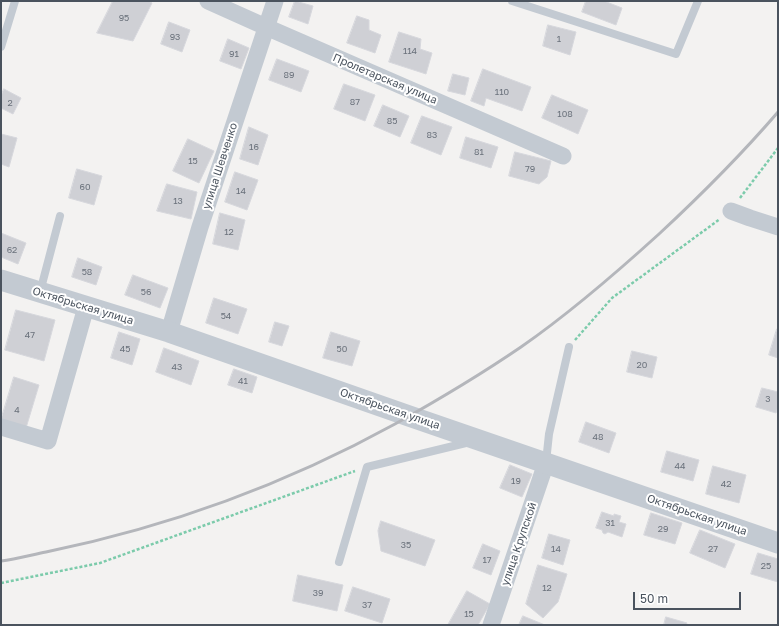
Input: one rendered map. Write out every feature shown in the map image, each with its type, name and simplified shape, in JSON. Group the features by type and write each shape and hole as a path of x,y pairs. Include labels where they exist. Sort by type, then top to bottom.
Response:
{"street":[{"name":"Пролетарская улица","path":"208,1 563,156"},
{"name":"улица Шевченко","path":"169,332 200,227 275,1"},
{"path":"731,210 778,227"},
{"name":"Октябрьская улица","path":"1,280 169,332 778,543"},
{"path":"1,427 48,442 86,307"},
{"name":"улица Крупской","path":"491,625 546,463"}],"lane":[{"path":"1,47 15,1"},
{"path":"512,1 676,54 698,1"},
{"path":"40,292 60,216"},
{"path":"546,463 549,434 569,347"},
{"path":"339,562 367,467 480,440"}],"path":[{"path":"569,347 612,298 731,210 778,148"},
{"path":"1,583 100,564 367,467"}],"building":[{"path":"113,1 148,1 152,3 133,41 97,33"},
{"path":"295,1 313,6 308,24 289,17"},
{"path":"586,1 604,1 622,8 616,25 582,12"},
{"path":"357,16 369,20 369,30 381,35 375,53 347,43"},
{"path":"169,22 190,30 182,52 161,44"},
{"path":"548,25 576,32 570,55 543,46"},
{"path":"399,32 421,39 420,49 432,53 426,74 389,62"},
{"path":"228,39 249,48 241,69 220,61"},
{"path":"277,59 309,71 301,92 269,80"},
{"path":"483,69 531,87 522,111 486,98 484,106 471,101"},
{"path":"453,74 469,78 465,95 448,91"},
{"path":"344,84 375,95 365,121 334,109"},
{"path":"4,89 21,98 13,114 1,108 1,96"},
{"path":"552,95 588,110 578,134 542,118"},
{"path":"383,105 409,116 400,137 374,126"},
{"path":"422,116 452,127 441,155 411,143"},
{"path":"249,127 268,135 258,165 240,159"},
{"path":"1,134 17,138 9,167 1,164"},
{"path":"466,137 498,147 491,168 460,158"},
{"path":"188,139 214,151 199,183 173,171"},
{"path":"515,152 551,161 547,177 539,184 509,176"},
{"path":"77,169 102,176 94,205 69,198"},
{"path":"235,172 258,180 247,210 225,202"},
{"path":"167,184 197,192 191,219 157,211"},
{"path":"220,213 245,220 238,250 213,244"},
{"path":"1,233 26,243 18,264 1,257"},
{"path":"78,258 102,267 96,285 72,277"},
{"path":"133,275 168,288 160,308 125,295"},
{"path":"214,298 247,309 238,334 206,323"},
{"path":"16,310 55,320 44,361 5,350"},
{"path":"275,322 289,326 282,346 269,342"},
{"path":"778,329 778,358 769,355"},
{"path":"119,332 140,339 132,365 111,358"},
{"path":"331,332 360,341 352,366 323,358"},
{"path":"164,348 199,361 191,385 156,372"},
{"path":"632,351 657,357 652,378 627,372"},
{"path":"234,369 257,377 252,393 228,385"},
{"path":"14,377 39,385 26,428 1,420"},
{"path":"762,388 778,392 778,406 776,413 756,407"},
{"path":"586,422 616,433 609,453 579,442"},
{"path":"667,451 699,460 693,481 661,472"},
{"path":"510,465 532,474 522,497 500,488"},
{"path":"713,466 746,475 739,503 706,494"},
{"path":"602,512 614,516 614,514 621,516 619,522 626,524 622,537 608,532 605,534 602,530 596,528"},
{"path":"651,513 682,523 675,544 644,535"},
{"path":"381,521 435,540 425,566 381,551 378,531"},
{"path":"700,530 735,544 725,568 690,553"},
{"path":"549,534 570,540 563,565 542,558"},
{"path":"483,544 500,551 491,575 473,568"},
{"path":"758,553 778,559 778,582 751,574"},
{"path":"538,565 567,574 558,602 543,618 526,604"},
{"path":"298,575 343,585 337,611 293,601"},
{"path":"353,587 390,599 382,623 345,611"},
{"path":"467,591 490,604 478,625 448,625"},
{"path":"523,616 545,625 519,625"},
{"path":"666,617 687,623 686,625 664,625"}],"railway":[{"path":"1,561 92,542 137,530 225,501 312,466 354,446 427,406 521,347 592,293 690,205 778,112"}]}
